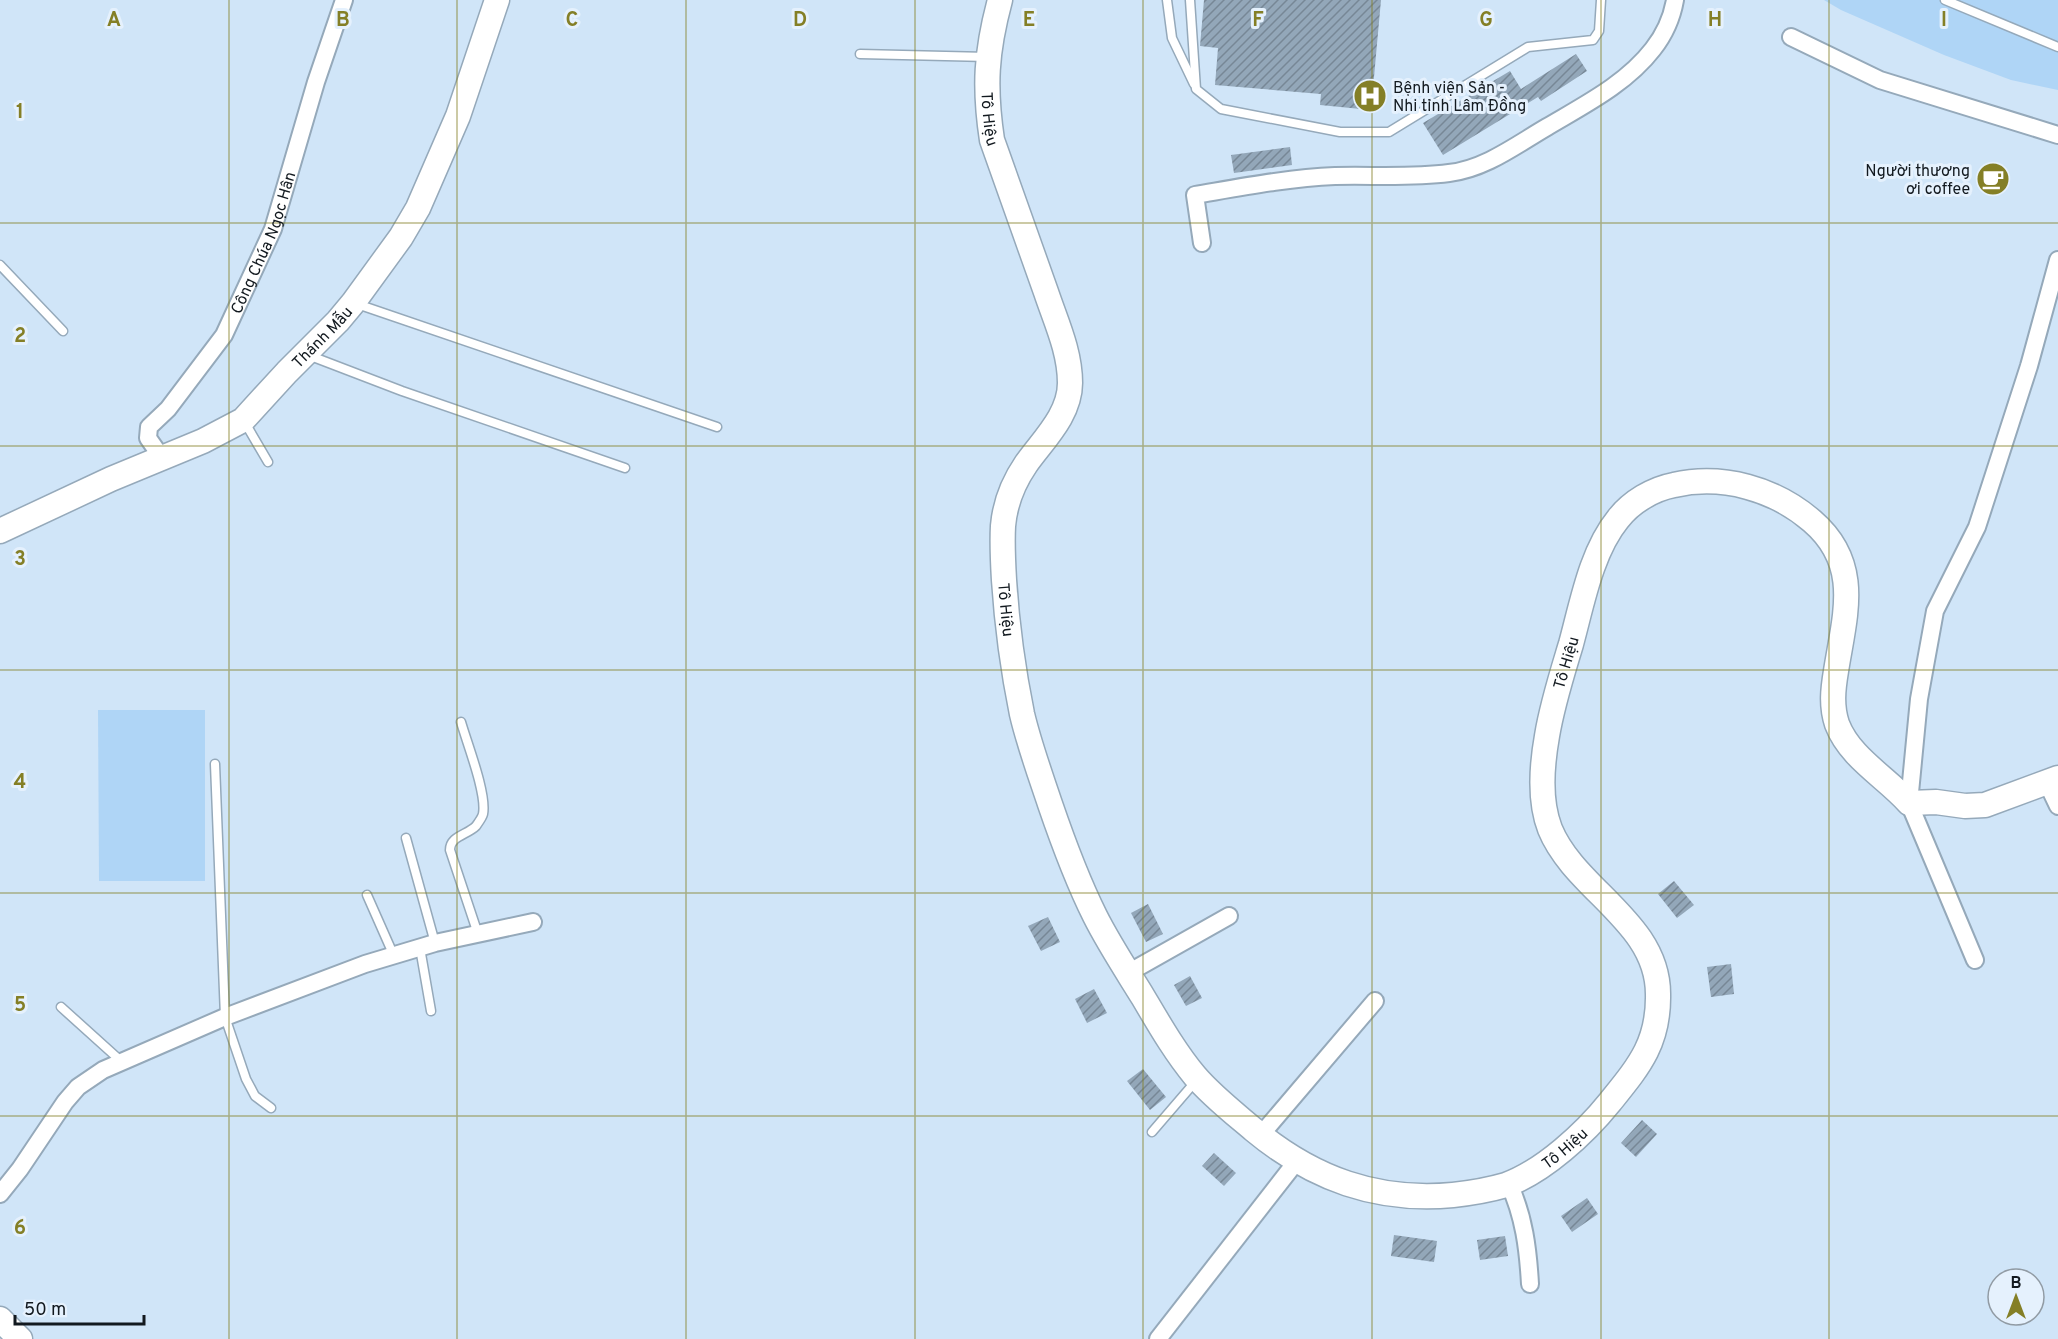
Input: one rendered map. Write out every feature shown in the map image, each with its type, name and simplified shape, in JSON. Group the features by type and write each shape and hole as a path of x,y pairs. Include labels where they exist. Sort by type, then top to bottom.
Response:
{"street":[{"name":"Công Chúa Ngọc Hân","path":"162,458 148,438 149,427 168,409 224,335 273,229 316,82 344,0"},
{"name":"Thánh Mẫu","path":"0,531 111,479 203,441 243,420 354,303 401,237 436,170 458,116 496,0"},
{"name":"Tô Hiệu","path":"1000,0 988,57 986,82 992,140 1062,336 1070,383 1068,401 1060,418 1014,484 1003,525 1006,612 1023,718 1061,836 1078,881 1099,924 1180,1056 1198,1079 1260,1136 1296,1162 1348,1185 1400,1195 1437,1196 1472,1193 1509,1184 1537,1169 1598,1116 1641,1062 1656,1022 1659,998 1658,980 1652,961 1624,918 1571,863 1548,824 1543,794 1546,739 1588,584 1604,539 1625,510 1652,492 1666,486 1692,482 1726,483 1755,489 1779,498 1806,516 1832,542 1842,560 1846,578 1843,634 1833,695 1833,712 1843,738 1862,760 1894,786 1909,803"},
{"path":"1202,243 1195,195 1284,180 1333,176 1450,173 1477,167 1506,152 1631,73 1654,49 1672,16 1675,0"},
{"path":"1791,37 1880,80 2058,135"},
{"path":"1975,960 1909,803 1919,699 1935,610 1977,527 2029,366 2058,260"},
{"path":"1909,803 1985,805 2053,780 2058,806"},
{"path":"1128,973 1228,916"},
{"path":"0,1194 20,1169 65,1102 78,1087 103,1070 225,1017 365,964 428,946 533,922"},
{"path":"1260,1136 1375,1000"},
{"path":"1158,1339 1296,1162"},
{"path":"1509,1184 1522,1216 1529,1260 1530,1284"},
{"path":"0,1319 20,1339"}],"lane":[{"path":"1167,0 1172,38 1196,89 1221,109 1340,132 1389,132 1528,47 1593,40 1599,31 1601,0"},
{"path":"1190,0 1196,89"},
{"path":"1945,0 2058,48"},
{"path":"860,54 988,57"},
{"path":"0,265 63,331"},
{"path":"354,303 717,427"},
{"path":"305,354 402,391 625,468"},
{"path":"243,420 268,462"},
{"path":"461,722 482,795 483,813 476,826 453,840 450,850 478,934"},
{"path":"215,764 225,1017 246,1079 255,1096 271,1108"},
{"path":"406,838 428,946 431,1011"},
{"path":"367,895 394,956"},
{"path":"61,1006 122,1062"},
{"path":"1152,1132 1198,1079"}],"shaded area":[{"path":"1824,0 2058,0 2058,90 2011,80 1944,55 1841,10"},
{"path":"98,710 205,710 205,881 99,881"}],"building":[{"path":"1204,0 1381,0 1371,110 1320,105 1321,94 1215,85 1218,48 1200,46"},
{"path":"1576,54 1587,71 1541,101 1538,97 1443,155 1423,123 1510,71 1521,89"},
{"path":"1290,147 1292,165 1234,173 1231,155"},
{"path":"1674,881 1694,905 1677,918 1658,894"},
{"path":"1148,904 1163,934 1146,942 1131,913"},
{"path":"1048,917 1060,942 1041,951 1028,926"},
{"path":"1731,964 1734,994 1711,997 1707,967"},
{"path":"1190,976 1202,998 1186,1006 1174,985"},
{"path":"1094,989 1107,1013 1087,1023 1075,999"},
{"path":"1143,1069 1166,1097 1150,1110 1127,1081"},
{"path":"1642,1120 1657,1134 1636,1157 1621,1143"},
{"path":"1214,1153 1236,1173 1224,1186 1202,1166"},
{"path":"1587,1198 1598,1214 1572,1232 1561,1216"},
{"path":"1394,1235 1437,1241 1434,1262 1391,1256"},
{"path":"1505,1236 1508,1256 1480,1260 1477,1240"}],"place":[{"name":"Bệnh viện Sản - Nhi tỉnh Lâm Đồng","path":"1370,96"},
{"name":"Người thương ơi coffee","path":"1993,179"}]}
